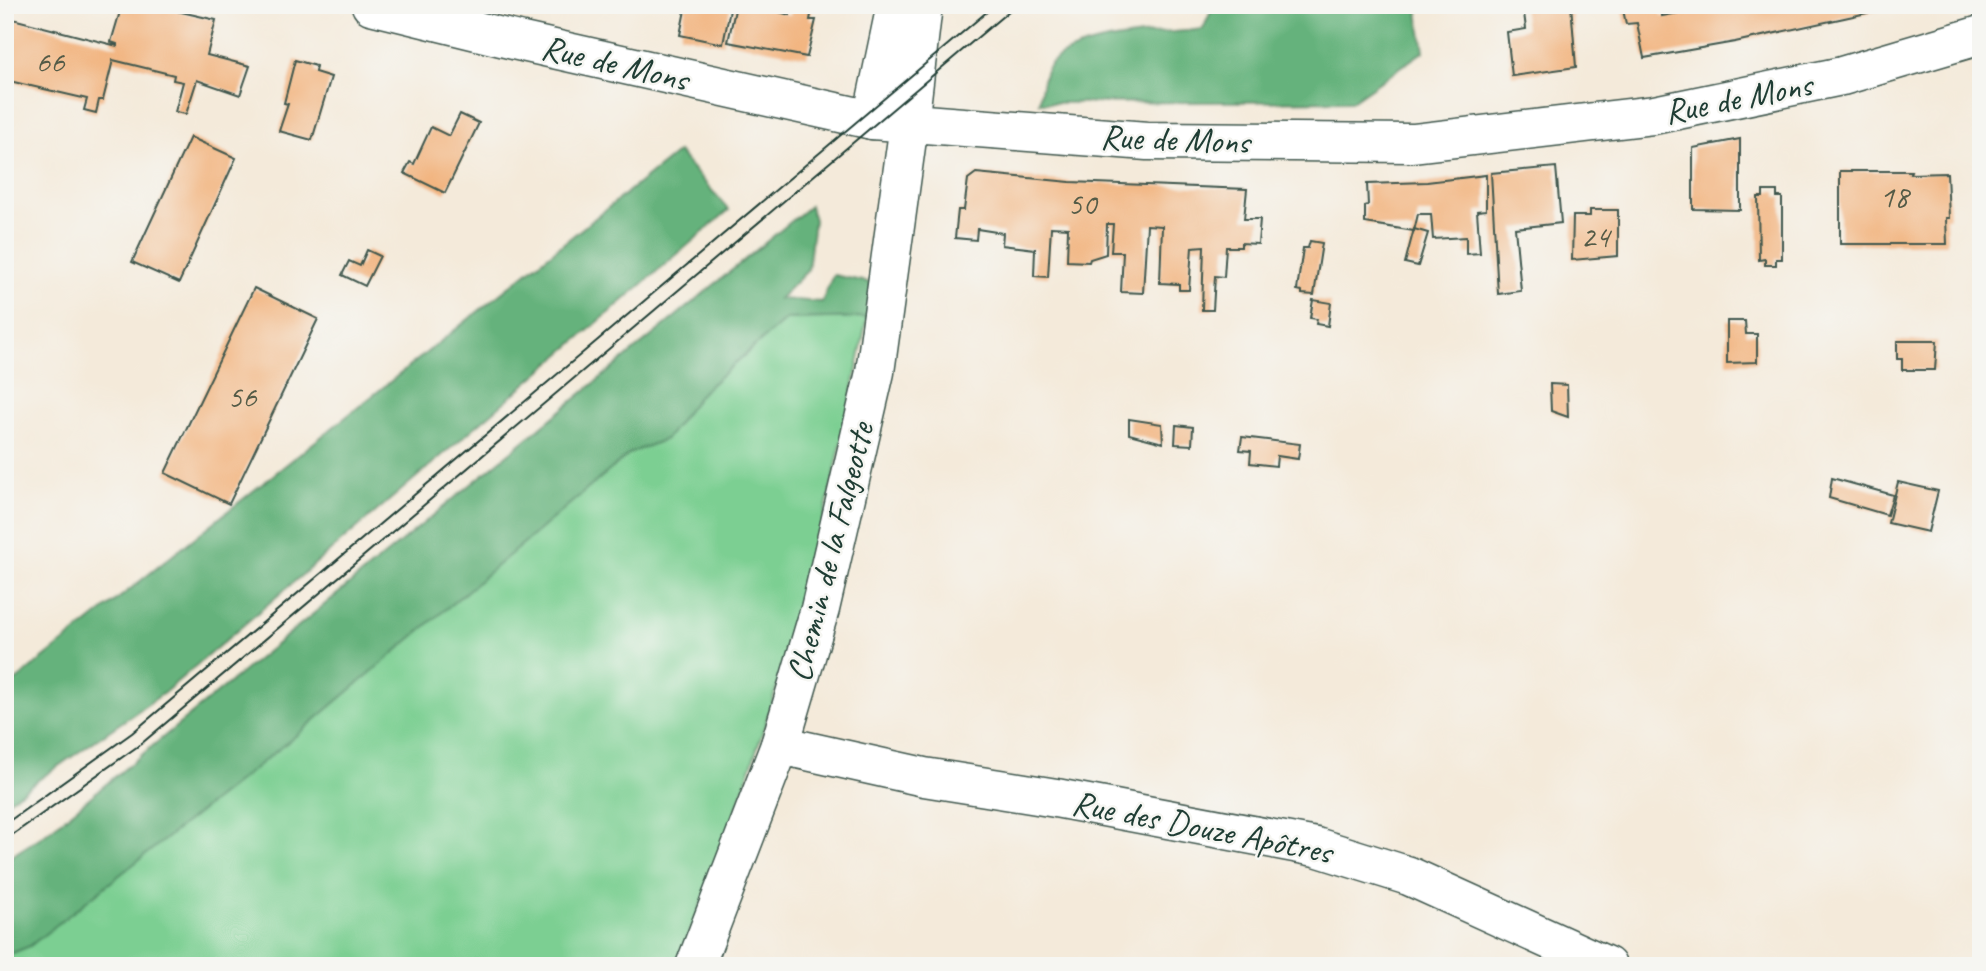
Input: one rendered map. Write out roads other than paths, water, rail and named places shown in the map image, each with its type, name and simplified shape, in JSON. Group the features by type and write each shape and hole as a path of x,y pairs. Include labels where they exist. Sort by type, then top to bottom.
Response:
{"main road":[{"name":"Rue de Mons","path":"371,5 872,120 1147,141 1413,144 1654,115 1842,76 1981,35"},
{"path":"872,120 896,5"},
{"name":"Chemin de la Falgeotte","path":"695,966 780,745 820,609 875,372 923,5"},
{"name":"Rue des Douze Apôtres","path":"780,745 924,777 1056,798 1316,847 1409,876 1607,966"}],"tram line":[{"path":"5,824 132,733 995,5"},
{"path":"5,840 141,744 1016,5"}]}
